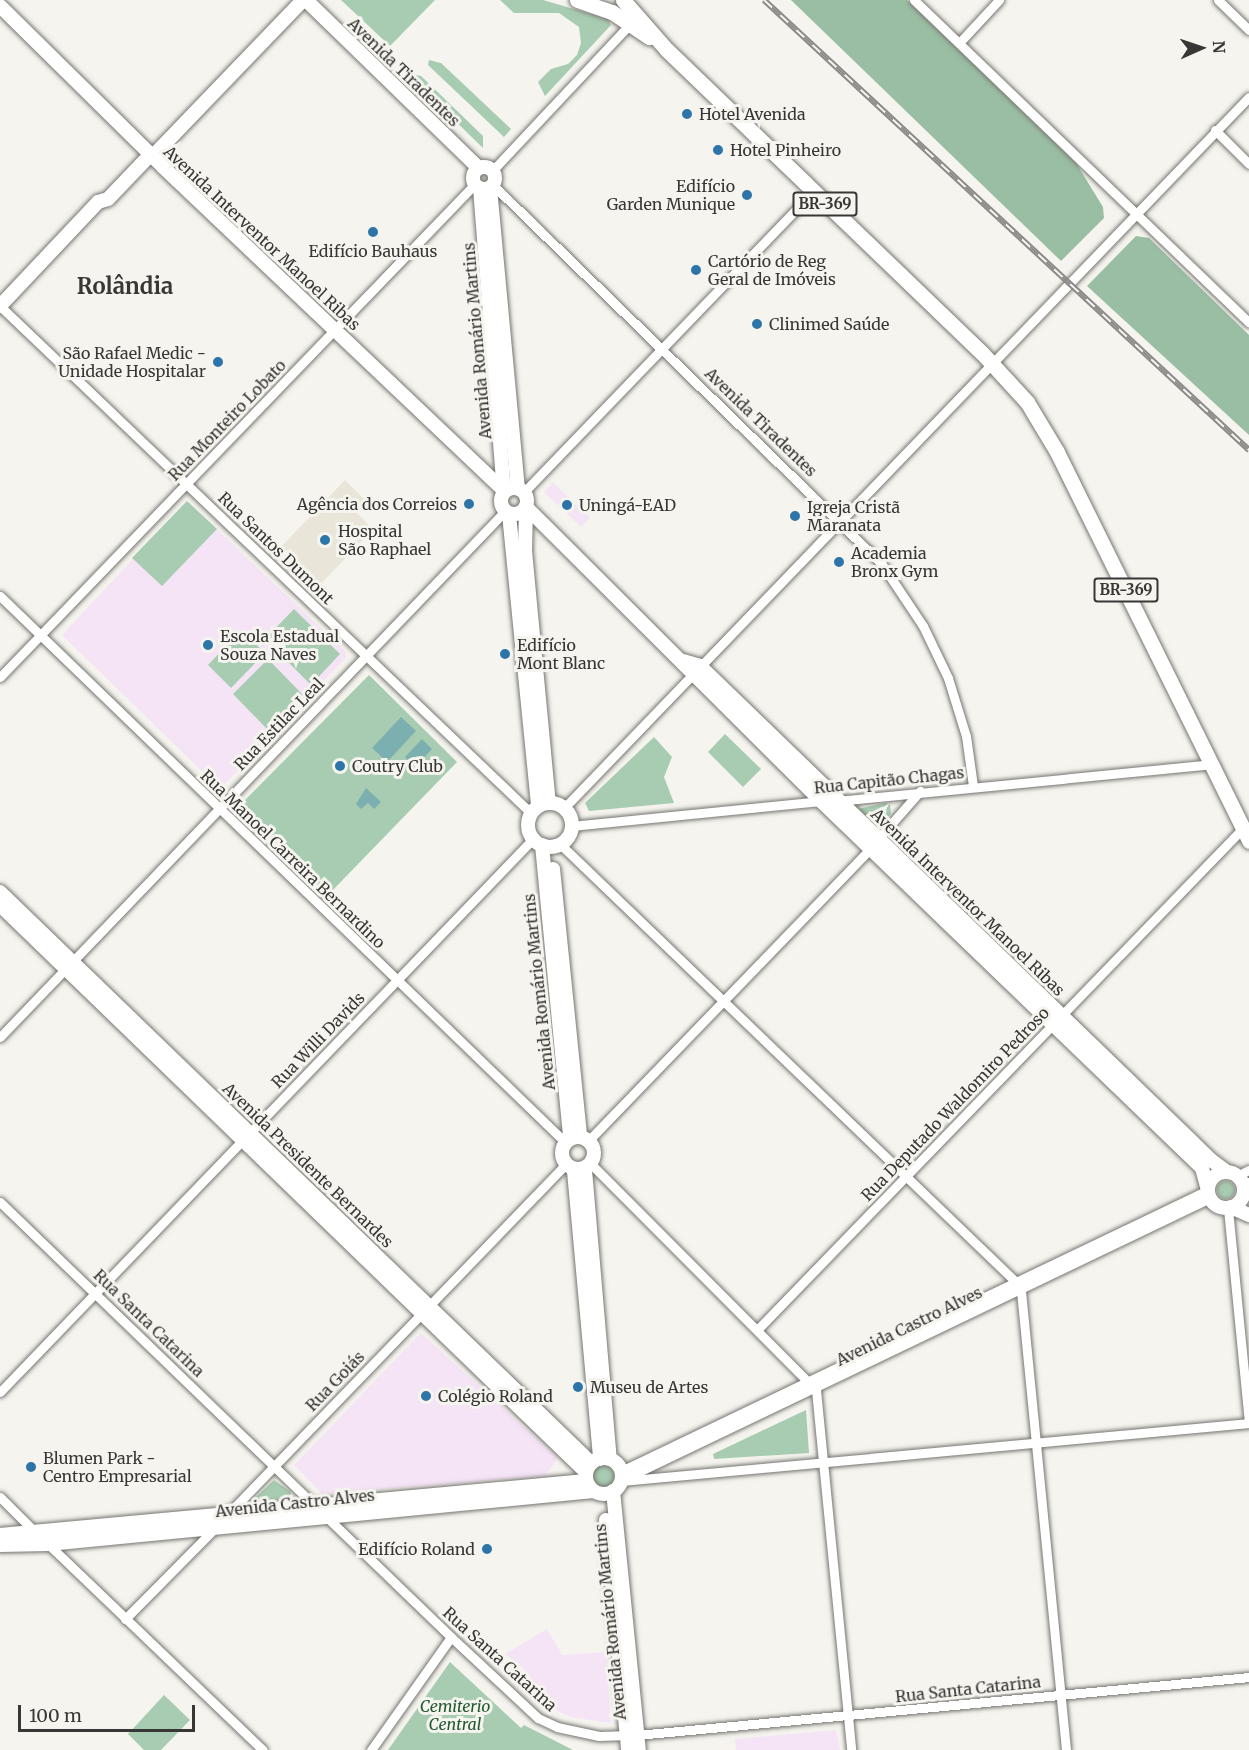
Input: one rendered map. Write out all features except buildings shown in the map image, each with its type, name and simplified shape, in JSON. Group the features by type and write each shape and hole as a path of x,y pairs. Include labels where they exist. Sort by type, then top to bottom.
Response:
{"main road":[{"name":"BR-369","path":"577,0 612,12 660,43"},
{"name":"BR-369","path":"623,0 660,43 993,364 1045,429 1210,764 1247,831"}],"street":[{"path":"914,0 1249,322"},
{"path":"959,43 999,0"},
{"path":"1218,0 1249,30"},
{"path":"1,310 98,202 108,199 308,1"},
{"name":"Avenida Tiradentes","path":"308,1 486,169"},
{"name":"Avenida Interventor Manoel Ribas","path":"0,6 151,156 335,329 516,490"},
{"path":"484,186 474,175 486,169 630,24"},
{"path":"516,490 526,507 529,644 539,808 564,808 1249,96"},
{"path":"1215,130 1249,164"},
{"name":"Avenida Romário Martins","path":"486,169 484,186 516,490"},
{"name":"Avenida Tiradentes","path":"484,186 840,520 887,570 932,644 958,704 973,786"},
{"name":"Rua Monteiro Lobato","path":"0,677 335,329 484,186"},
{"path":"529,644 507,513 516,490 660,350 813,192"},
{"name":"Rua Santos Dumont","path":"1,310 366,655 539,808"},
{"path":"507,513 526,507"},
{"name":"Avenida Interventor Manoel Ribas","path":"526,507 683,661 696,670 838,801 874,843"},
{"name":"Rua Estilac Leal","path":"0,1037 366,655 507,513"},
{"name":"Rua Manoel Carreira Bernardino","path":"0,596 397,981 576,1138"},
{"name":"Avenida Interventor Manoel Ribas","path":"696,670 822,801 874,843 1058,1019 1211,1160 1242,1179"},
{"name":"Rua Capitão Chagas","path":"571,826 1210,764"},
{"path":"576,1138 723,999 874,843 920,792"},
{"name":"Avenida Romário Martins","path":"539,808 528,826 546,844 576,1138"},
{"path":"564,808 571,826 546,844 723,999 1019,1287 1066,1750"},
{"name":"Rua Deputado Waldomiro Pedroso","path":"758,1329 1058,1019 1247,831"},
{"name":"Rua Willi Davids","path":"0,1392 397,981 546,844"},
{"name":"Avenida Presidente Bernardes","path":"0,892 69,965 500,1381 602,1476"},
{"name":"Avenida Presidente Bernardes","path":"0,905 69,965"},
{"name":"Avenida Interventor Manoel Ribas","path":"1058,1019 1202,1168 1209,1194"},
{"path":"576,1138 579,1167 758,1329 816,1390 851,1750"},
{"path":"576,1138 579,1167"},
{"name":"Avenida Romário Martins","path":"579,1167 602,1476 631,1741 639,1750"},
{"name":"Rua Goiás","path":"125,1619 426,1309 579,1167"},
{"path":"1229,1207 1242,1198 1242,1179 1214,1177 1209,1194 1229,1207 1249,1215"},
{"name":"Avenida Castro Alves","path":"1019,1287 1113,1234 1209,1194"},
{"name":"Avenida Castro Alves","path":"602,1476 1117,1244 1209,1194"},
{"name":"Rua Santa Catarina","path":"0,1202 323,1510 451,1637 547,1723 578,1733 631,1741 848,1716 1249,1677"},
{"path":"602,1476 824,1464 1249,1423 1229,1207"},
{"path":"1113,1234 1117,1244"},
{"name":"Avenida Castro Alves","path":"0,1535 215,1528 323,1510 602,1476 816,1390 914,1337"},
{"path":"0,1497 263,1750"},
{"name":"Avenida Castro Alves","path":"0,1545 48,1544 112,1532 226,1516 270,1518"},
{"path":"371,1750 451,1637"}],"shaded area":[{"path":"345,480 364,499 354,510 373,529 318,587 289,558 292,555 282,546"},
{"name":"Uningá-EAD","path":"553,482 590,518 581,527 544,492"},
{"path":"187,501 345,651 346,658 220,789 62,635"},
{"name":"Colégio Roland","path":"421,1333 558,1458 545,1476 322,1494 294,1465"},
{"path":"547,1629 562,1655 606,1652 611,1723 570,1717 554,1709 524,1669 505,1654"},
{"path":"836,1730 840,1750 736,1750 735,1739"}],"green space":[{"path":"341,0 435,0 390,46"},
{"path":"500,0 543,0 608,19 611,25 545,96 538,82 551,69 568,64 577,55 581,43 579,27 559,13 514,13"},
{"path":"791,0 907,0 1076,163 1103,207 1104,218 1061,261"},
{"path":"429,60 441,63 511,129 504,137 428,65"},
{"path":"406,73 421,76 483,136 483,148"},
{"path":"1136,236 1149,238 1249,335 1249,435 1087,286"},
{"path":"187,501 217,529 162,586 132,558"},
{"path":"294,609 340,654 311,685 265,639"},
{"path":"241,630 265,653 231,688 208,665"},
{"path":"268,659 303,695 268,730 233,694"},
{"path":"369,675 457,762 328,895 242,809 241,804"},
{"path":"725,734 761,769 743,787 708,752"},
{"path":"654,737 672,757 664,777 674,803 589,811 585,803"},
{"path":"890,804 891,814 878,827 858,809"},
{"path":"1226,1181 1232,1184 1235,1190 1232,1196 1226,1199 1220,1196 1217,1190 1220,1184"},
{"path":"806,1410 809,1453 714,1459 713,1454"},
{"path":"603,1466 611,1469 614,1477 611,1485 603,1488 595,1485 592,1477 595,1469"},
{"path":"274,1480 291,1492 290,1500 257,1503 255,1498"},
{"name":"Cemiterio Central","path":"450,1662 521,1728 524,1725 573,1750 388,1750"},
{"path":"164,1695 190,1720 161,1750 144,1750 128,1734"}],"water":[{"path":"401,717 416,731 387,762 372,748"},
{"path":"422,739 432,749 415,767 405,757"},
{"path":"366,788 381,802 374,809 368,803 361,809 356,804"}],"railway":[{"path":"764,0 1249,450"}],"place":[{"name":"Hotel Avenida","path":"687,114"},
{"name":"Hotel Pinheiro","path":"718,150"},
{"name":"Edifício Garden Munique","path":"747,195"},
{"name":"Edifício Bauhaus","path":"373,232"},
{"name":"Cartório de Reg Geral de Imóveis","path":"696,270"},
{"name":"Clinimed Saúde","path":"757,324"},
{"name":"São Rafael Medic - Unidade Hospitalar","path":"218,362"},
{"name":"Agência dos Correios","path":"469,504"},
{"name":"Uningá-EAD","path":"567,505"},
{"name":"Igreja Cristã Maranata","path":"795,516"},
{"name":"Hospital São Raphael","path":"325,540"},
{"name":"Academia Bronx Gym","path":"839,562"},
{"name":"Escola Estadual Souza Naves","path":"208,645"},
{"name":"Edifício Mont Blanc","path":"505,654"},
{"name":"Coutry Club","path":"340,766"},
{"name":"Museu de Artes","path":"578,1387"},
{"name":"Colégio Roland","path":"426,1396"},
{"name":"Blumen Park - Centro Empresarial","path":"31,1467"},
{"name":"Edifício Roland","path":"487,1549"}],"district":[{"name":"Rolândia","path":"125,287"}]}
